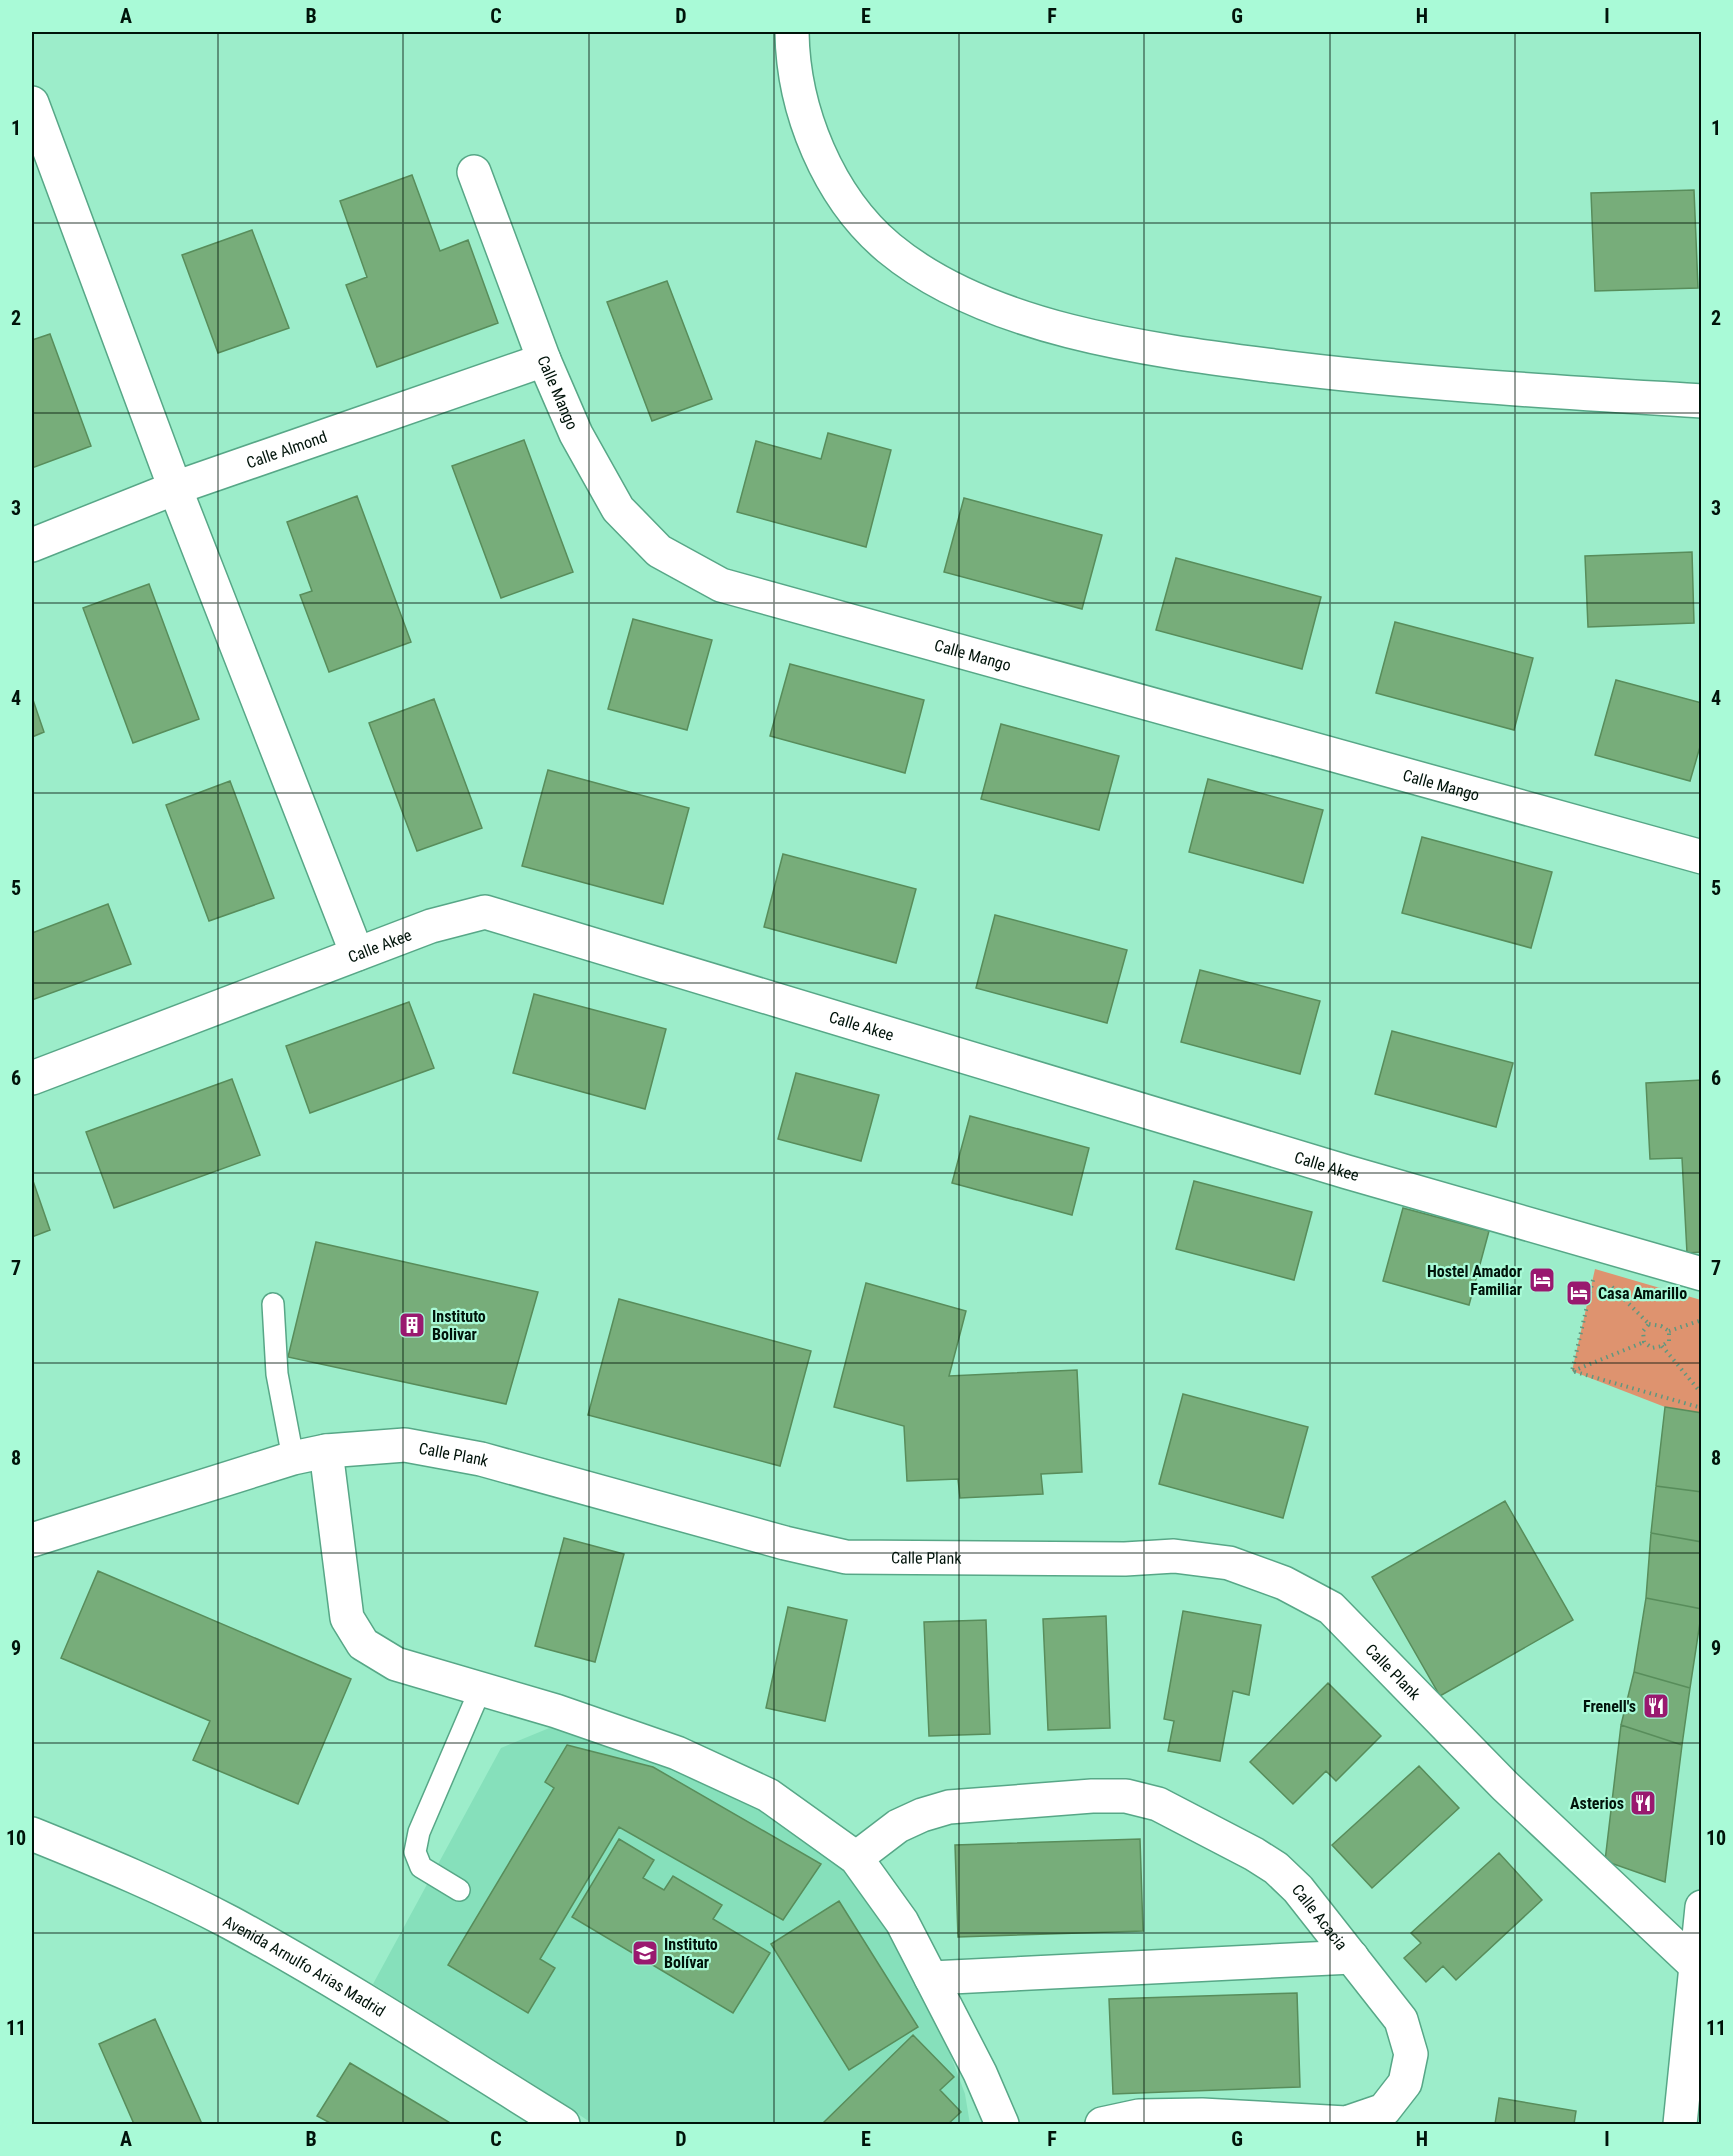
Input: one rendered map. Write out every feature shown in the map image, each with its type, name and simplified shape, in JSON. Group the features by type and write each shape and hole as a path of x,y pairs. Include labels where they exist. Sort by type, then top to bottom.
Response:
{"main road":[{"path":"792,32 796,79 812,135 830,174 848,203 866,226 895,252 942,283 981,302 1071,331 1190,355 1316,371 1502,389 1701,401"},
{"path":"32,103 175,488 357,954"},
{"name":"Calle Mango","path":"474,172 544,360 576,434 618,509 659,551 721,585 1701,857"},
{"name":"Calle Almond","path":"32,545 175,488 544,360"},
{"name":"Calle Akee","path":"32,1078 431,926 484,912 1347,1172 1701,1274"},
{"name":"Calle Plank","path":"32,1540 294,1458 326,1451 405,1445 480,1459 785,1543 846,1557 1125,1559 1174,1556 1229,1563 1284,1583 1331,1608 1505,1786 1695,1965"},
{"path":"326,1451 347,1618 363,1644 396,1664 556,1711 677,1753 768,1795 856,1858 902,1922 980,2073 1002,2124"},
{"name":"Calle Acacia","path":"856,1858 898,1826 922,1815 950,1807 1092,1796 1126,1796 1158,1804 1254,1854 1276,1868 1298,1889 1401,2020 1411,2054 1405,2083 1384,2110 1346,2123 1191,2115 1139,2116 1102,2124"},
{"name":"Avenida Arnulfo Arias Madrid","path":"32,1834 98,1860 230,1923 396,2019 563,2124"},
{"path":"1680,2124 1701,1907"},
{"path":"931,1978 1352,1957"}],"lane":[{"path":"273,1304 278,1374 294,1458"},
{"path":"459,1890 421,1867 415,1852 419,1832 480,1690"}],"path":[{"path":"1572,1371 1595,1269"},
{"path":"1611,1285 1650,1324 1661,1326 1669,1331"},
{"path":"1669,1331 1701,1320"},
{"path":"1650,1324 1643,1331 1644,1342 1652,1348 1662,1346 1669,1341 1669,1331"},
{"path":"1572,1371 1644,1342"},
{"path":"1662,1346 1701,1394"},
{"path":"1572,1371 1701,1408"}],"shaded area":[{"path":"1595,1269 1701,1300 1701,1413 1665,1407 1572,1371"},
{"name":"Instituto Bolívar","path":"559,1724 686,1768 781,1818 839,1863 883,1922 939,2024 965,2094 970,2124 593,2124 373,1984 501,1748"}],"building":[{"path":"412,175 440,251 468,240 498,323 377,367 346,285 367,277 340,201"},
{"path":"1694,190 1698,288 1595,291 1591,193"},
{"path":"252,230 289,328 218,353 182,255"},
{"path":"667,281 712,399 652,421 607,302"},
{"path":"50,334 91,446 32,468 32,340"},
{"path":"828,433 891,450 866,547 737,512 756,441 821,459"},
{"path":"524,440 573,572 501,598 452,466"},
{"path":"357,496 411,642 329,672 300,595 312,591 287,522"},
{"path":"964,498 1102,535 1082,609 944,572"},
{"path":"1692,552 1694,623 1588,627 1585,556"},
{"path":"1176,558 1321,597 1302,669 1156,630"},
{"path":"149,584 199,719 133,743 83,608"},
{"path":"633,619 712,640 687,730 608,709"},
{"path":"1395,622 1533,658 1514,730 1376,693"},
{"path":"790,664 924,700 905,773 770,736"},
{"path":"1616,680 1702,703 1702,740 1690,781 1595,755"},
{"path":"32,697 44,732 32,737"},
{"path":"434,699 482,828 417,851 369,723"},
{"path":"1001,724 1119,756 1099,830 981,799"},
{"path":"548,770 689,808 663,904 522,866"},
{"path":"1208,779 1323,810 1303,883 1189,852"},
{"path":"230,781 274,898 209,921 166,805"},
{"path":"1422,837 1552,872 1531,948 1402,913"},
{"path":"783,854 916,889 896,963 764,927"},
{"path":"108,904 131,964 32,1000 32,933"},
{"path":"995,915 1127,950 1107,1023 976,988"},
{"path":"1200,970 1320,1001 1300,1074 1181,1042"},
{"path":"534,994 666,1029 645,1109 513,1073"},
{"path":"409,1002 434,1068 310,1113 286,1046"},
{"path":"1392,1031 1513,1063 1496,1127 1375,1094"},
{"path":"796,1073 879,1095 861,1161 778,1139"},
{"path":"232,1079 260,1155 114,1208 86,1132"},
{"path":"1702,1080 1702,1252 1687,1253 1682,1158 1650,1159 1646,1083"},
{"path":"970,1116 1089,1148 1072,1215 952,1183"},
{"path":"32,1178 50,1230 32,1237"},
{"path":"1194,1181 1312,1212 1294,1280 1176,1249"},
{"path":"1403,1208 1489,1231 1469,1305 1383,1281"},
{"name":"Instituto Bolivar","path":"316,1242 538,1292 506,1404 288,1357"},
{"path":"866,1283 966,1311 949,1376 1077,1370 1082,1472 1041,1474 1043,1494 960,1498 958,1479 907,1481 904,1426 834,1407"},
{"path":"619,1299 811,1351 780,1466 588,1415"},
{"path":"1183,1394 1308,1427 1283,1518 1159,1484"},
{"path":"1665,1407 1702,1413 1702,1492 1656,1486"},
{"path":"1656,1486 1702,1492 1702,1542 1651,1533"},
{"path":"1505,1501 1573,1620 1440,1696 1372,1577"},
{"path":"1651,1533 1702,1542 1702,1609 1646,1598"},
{"path":"564,1538 624,1554 595,1662 535,1646"},
{"path":"98,1571 351,1679 298,1804 193,1760 210,1721 61,1658"},
{"path":"1646,1598 1702,1609 1690,1688 1634,1672"},
{"path":"788,1607 847,1620 825,1721 766,1708"},
{"path":"1183,1611 1261,1625 1249,1695 1233,1691 1220,1761 1168,1751 1174,1721 1164,1719"},
{"path":"1106,1616 1110,1728 1048,1730 1043,1619"},
{"path":"986,1620 990,1734 929,1736 924,1622"},
{"name":"Frenell's","path":"1634,1672 1690,1688 1682,1745 1621,1725"},
{"path":"1328,1683 1381,1736 1336,1781 1326,1771 1293,1804 1250,1762"},
{"path":"1621,1725 1682,1745 1665,1882 1605,1861"},
{"path":"567,1745 653,1767 821,1864 783,1920 619,1827 540,1959 555,1968 528,2013 448,1965 554,1788 545,1782"},
{"path":"1419,1766 1459,1808 1372,1888 1332,1845"},
{"path":"619,1839 654,1860 643,1878 664,1890 673,1876 722,1905 713,1919 770,1953 733,2013 572,1917"},
{"path":"1140,1839 1143,1931 958,1937 955,1845"},
{"path":"1499,1853 1542,1900 1456,1980 1443,1966 1426,1982 1404,1958 1421,1943 1411,1933"},
{"path":"839,1901 918,2027 849,2070 771,1944"},
{"path":"1297,1993 1300,2087 1113,2094 1109,1999"},
{"path":"155,2019 202,2124 134,2124 99,2044"},
{"path":"913,2035 954,2077 940,2090 961,2112 948,2124 822,2124"},
{"path":"350,2063 452,2124 332,2124 317,2116"},
{"path":"1499,2098 1576,2111 1574,2124 1495,2124"}],"place":[{"name":"Hostel Amador Familiar","path":"1542,1280"},
{"name":"Casa Amarillo","path":"1579,1293"},
{"name":"Instituto Bolivar","path":"412,1325"},
{"name":"Frenell's","path":"1656,1706"},
{"name":"Asterios","path":"1643,1803"},
{"name":"Instituto Bolívar","path":"645,1953"}]}
